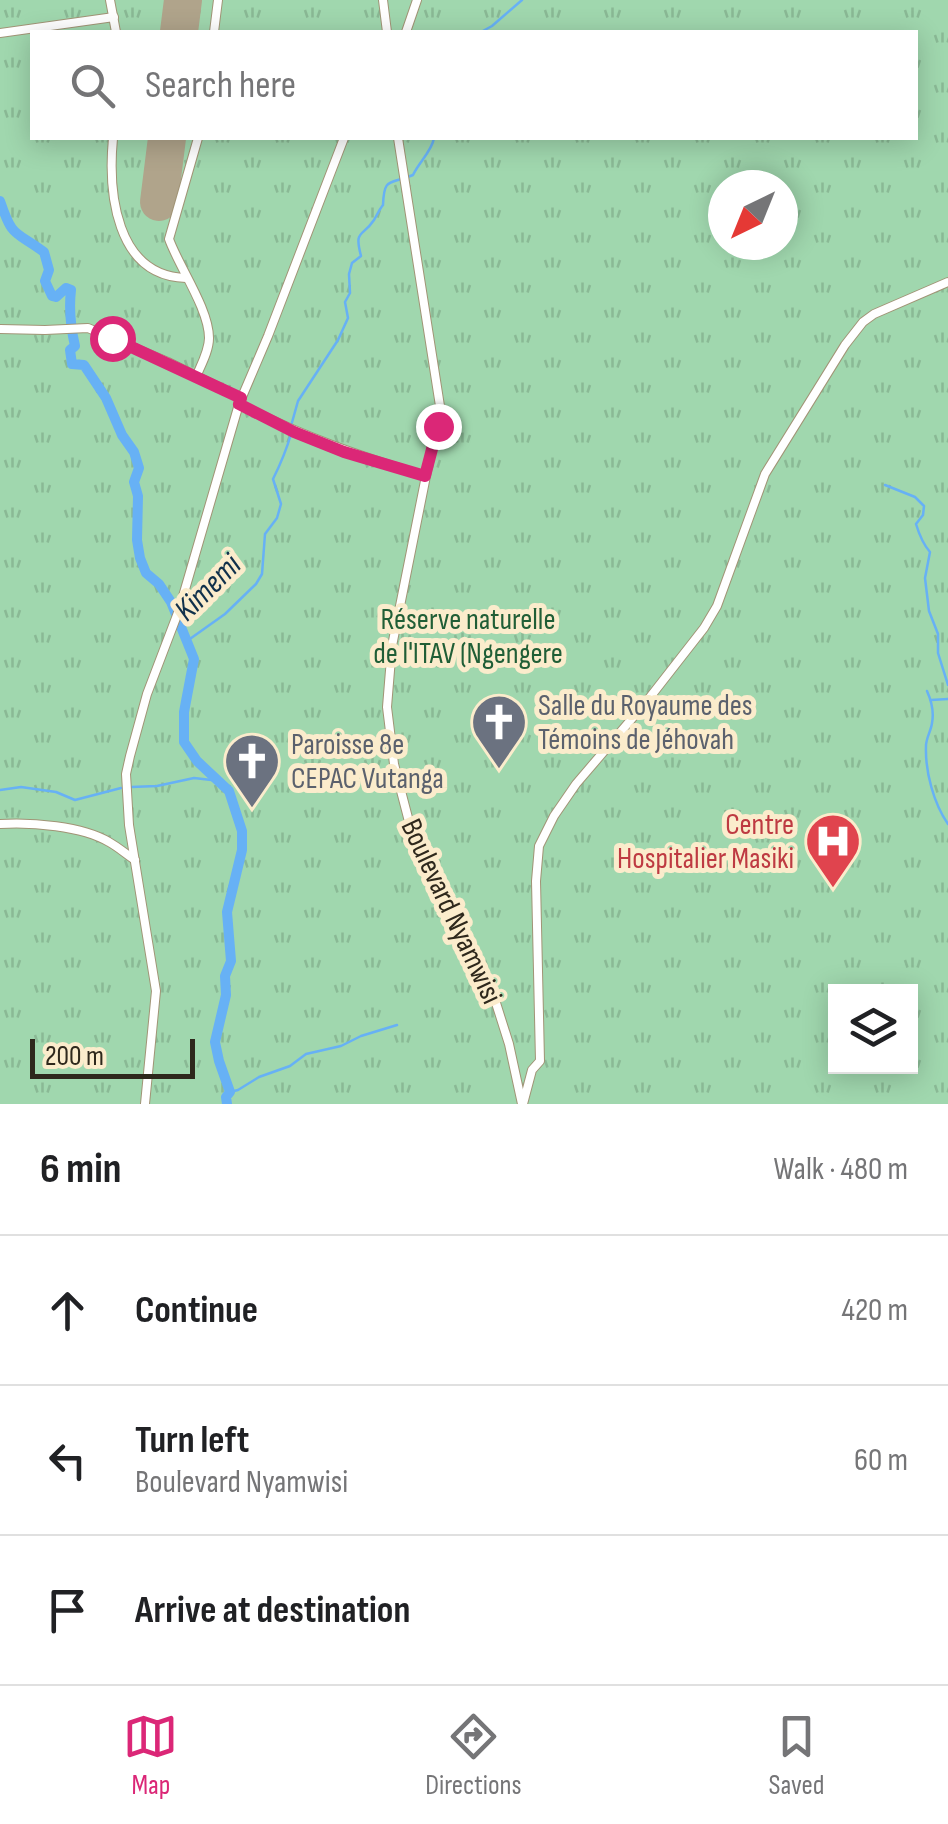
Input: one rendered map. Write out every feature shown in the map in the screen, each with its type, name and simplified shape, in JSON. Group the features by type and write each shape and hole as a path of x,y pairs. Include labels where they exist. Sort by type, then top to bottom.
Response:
{"street":[{"path":"110,0 116,30"},
{"path":"214,30 218,0"},
{"path":"384,0 387,30"},
{"path":"407,30 417,0"},
{"path":"0,33 114,17"},
{"path":"113,140 110,173 120,228 139,256 156,271 168,277 186,278"},
{"path":"196,377 209,336 198,298 169,239 197,140"},
{"path":"145,1104 156,991 134,860 126,774 147,694 179,610 240,401 343,140"},
{"name":"Boulevard Nyamwisi","path":"398,140 440,406 392,646 388,706 394,764 414,837 467,937 496,1003 522,1104"},
{"path":"522,1104 532,1070 540,1061 536,898 540,840 576,784 638,712 718,606 765,474 845,345 874,314 948,282"},
{"path":"0,328 80,328 98,332 196,377 292,431 344,452 425,476"},
{"path":"0,824 30,824 93,834 134,860"}],"green space":[{"name":"Réserve naturelle de l'ITAV (Ngengere","path":"0,0 948,0 948,1104 0,1104"}],"waterway":[{"name":"Kimemi","path":"485,30 522,0"},
{"name":"Kimemi","path":"291,426 298,401 348,318 345,302 350,293 352,263 361,256 359,237 383,205 387,185 413,175 433,140"},
{"path":"0,201 12,228 44,252 49,270 45,281 52,296 66,288 71,290 75,346 70,350 72,364 84,365 134,452 139,468 134,482 140,558 146,573 171,602 194,659 184,712 184,742 197,761 229,791 242,831 242,850 227,912 231,961 215,1042 230,1092 227,1104"},
{"name":"Kimemi","path":"187,641 225,614 262,574 265,534 277,518 281,504 273,479 291,434"},
{"path":"885,485 915,497 924,506 916,524 930,552 925,578 929,611 948,685"},
{"path":"927,691 933,715 926,743 927,766 935,797 948,824"},
{"path":"931,700 948,699"},
{"path":"131,787 194,778 220,781"},
{"path":"0,790 21,787 56,792 75,800 121,788"},
{"path":"230,1092 290,1066 306,1054 341,1046 397,1025"}],"runway":[{"path":"179,30 183,0"},
{"path":"159,202 167,140"}],"place":[{"name":"Salle du Royaume des Témoins de Jéhovah","path":"499,771"},
{"name":"Paroisse 8e CEPAC Vutanga","path":"252,810"},
{"name":"Centre Hospitalier Masiki","path":"833,890"}],"route":[{"path":"112,338 241,398 239,404 294,432 344,452 425,476 438,426"}]}
